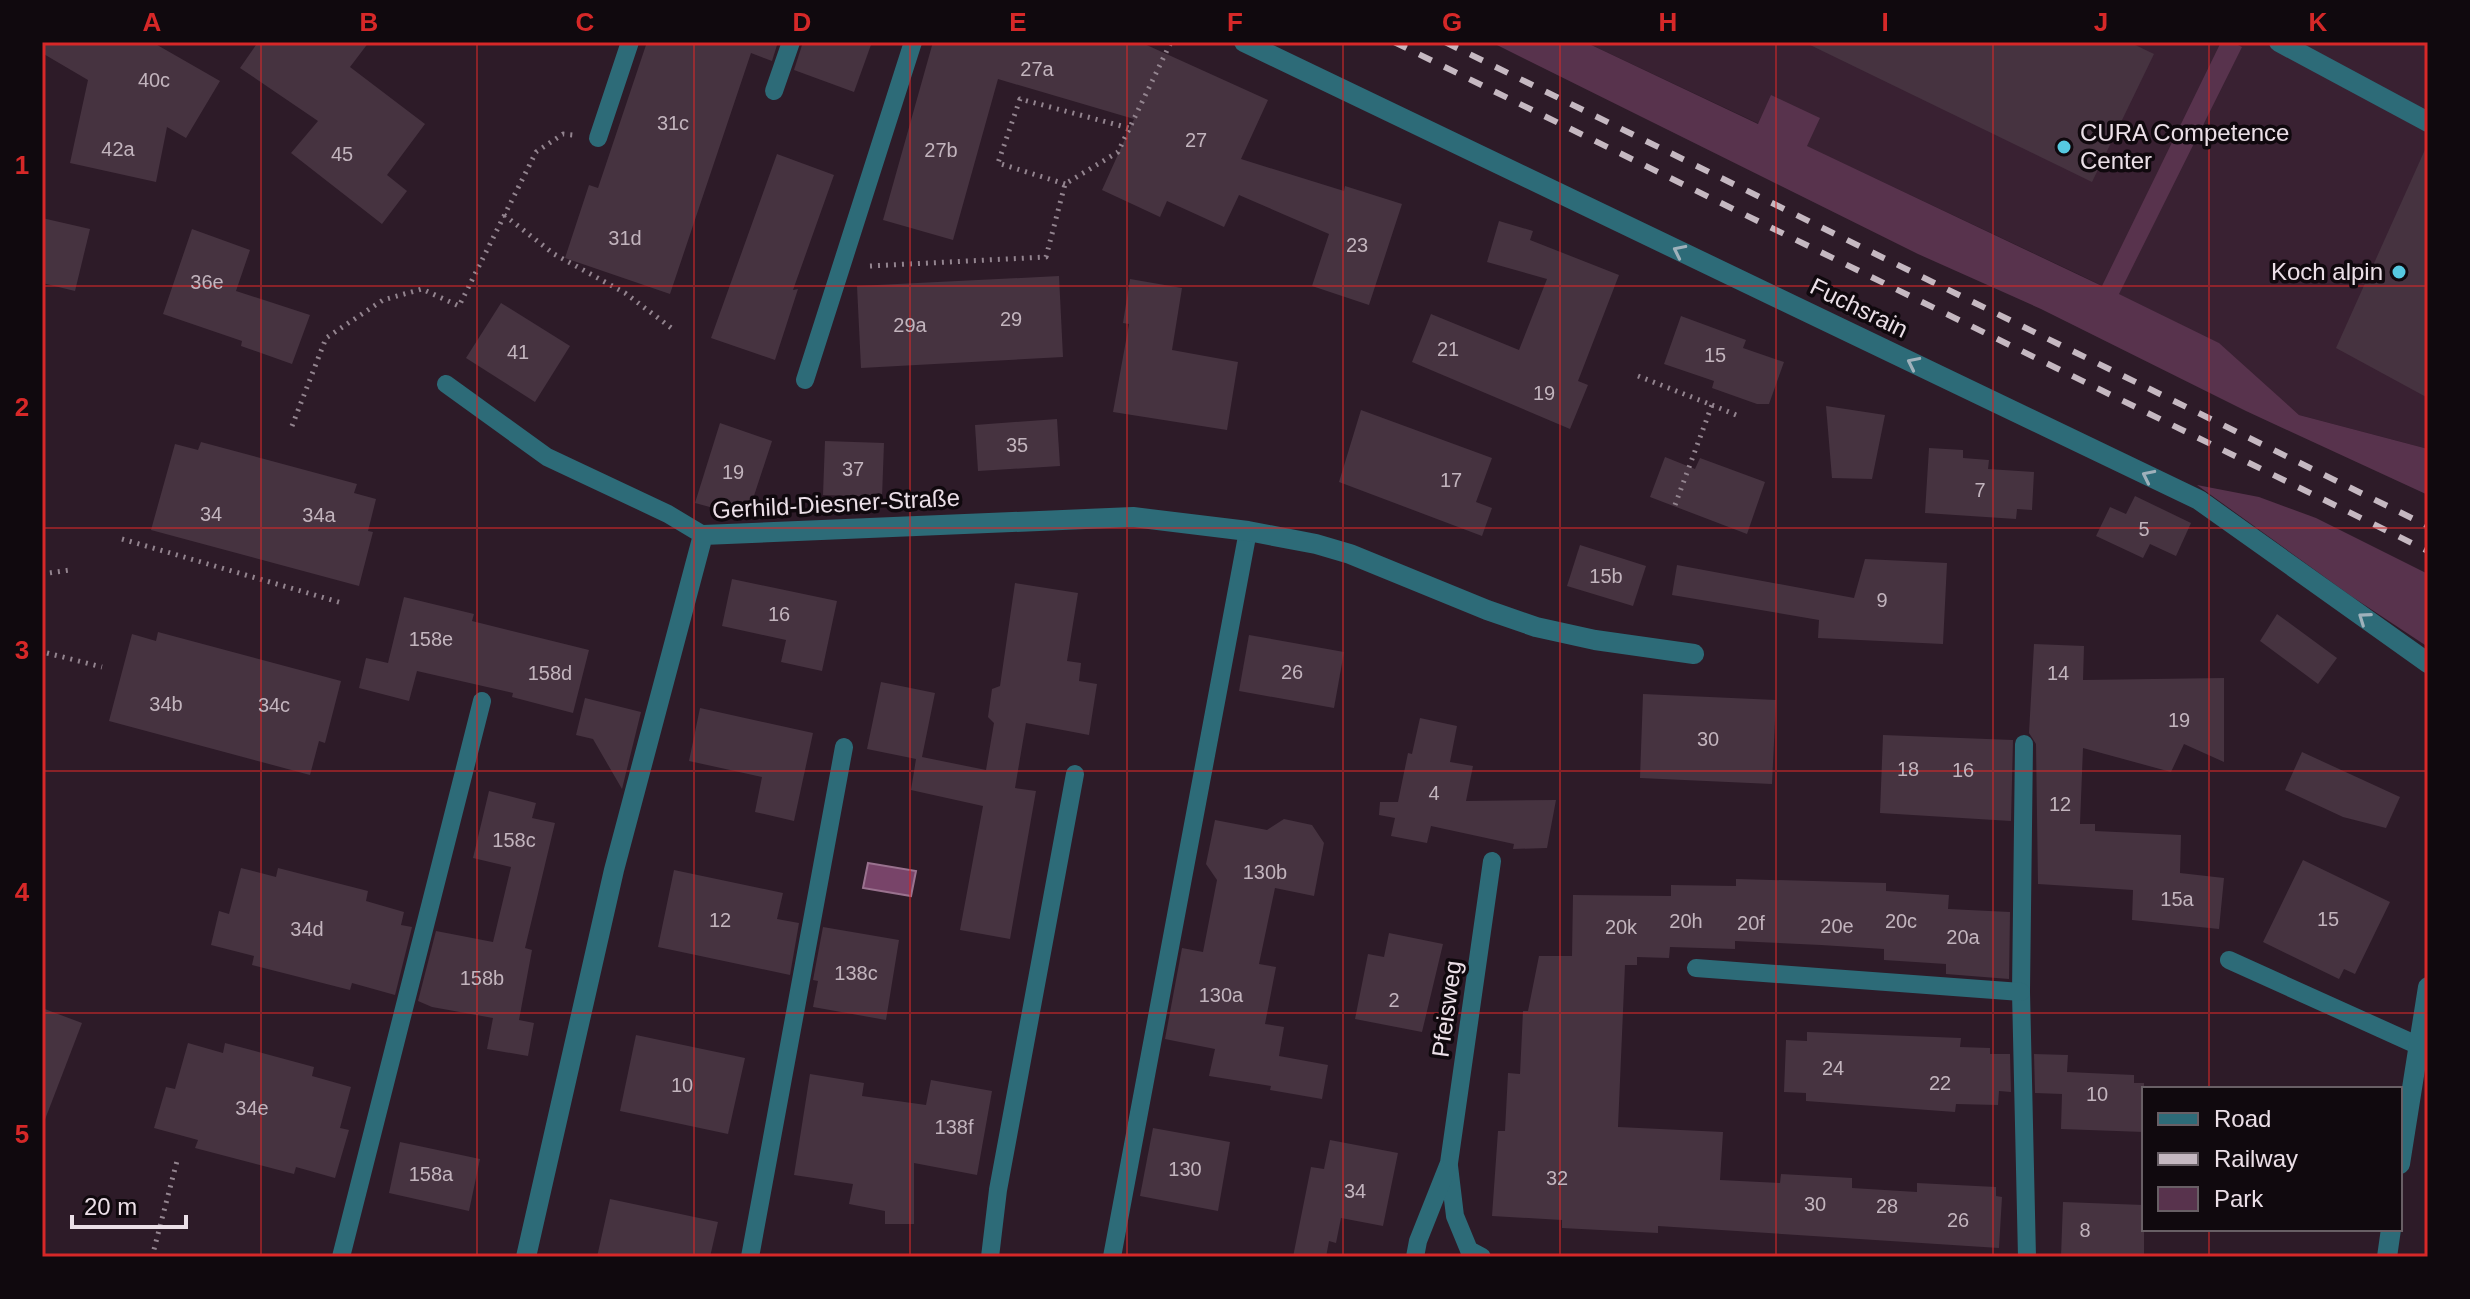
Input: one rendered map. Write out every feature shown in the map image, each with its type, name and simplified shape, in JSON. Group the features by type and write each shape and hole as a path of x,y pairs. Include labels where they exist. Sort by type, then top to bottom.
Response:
{"street":[{"name":"Fuchsrain","path":"1244,42 2199,500 2428,663"},
{"path":"2279,42 2428,122"},
{"name":"Gerhild-Diesner-Straße","path":"526,1257 614,870 703,535 1133,517 1304,541 1350,554 1536,627 1595,640 1694,654"},
{"path":"2402,1155 2421,1072 2417,1045 2428,987"},
{"path":"2387,1257 2391,1231"}],"lane":[{"path":"598,138 630,42"},
{"path":"774,91 791,42"},
{"path":"805,380 913,42"},
{"path":"446,384 547,457 668,514 703,535"},
{"path":"1112,1257 1248,531"},
{"path":"341,1257 482,701"},
{"path":"2024,744 2021,992 2027,1257"},
{"path":"750,1257 844,747"},
{"path":"990,1257 998,1190 1075,774"},
{"name":"Pfeisweg","path":"1449,1163 1492,861"},
{"path":"2229,960 2417,1045"},
{"path":"1696,968 2021,992"},
{"path":"1415,1257 1418,1241 1449,1163"},
{"path":"1449,1163 1455,1216 1469,1250 1482,1257"}],"path":[{"path":"841,267 1046,257 1065,184 1118,152 1171,42"},
{"path":"1065,184 998,163 1020,99 1130,128"},
{"path":"292,426 326,338 383,300 422,289 459,306 536,152 563,134 598,138"},
{"path":"504,215 554,254 625,293 674,330"},
{"path":"1638,376 1741,417"},
{"path":"1675,505 1712,405"},
{"path":"122,539 342,603"},
{"path":"42,574 70,570"},
{"path":"47,653 102,667"},
{"path":"152,1257 177,1161"}],"shaded area":[{"path":"1585,42 2428,42 2428,449 2299,415 2218,343"},
{"path":"868,863 916,871 911,896 863,888"}],"green space":[{"path":"1491,42 1585,42 1758,124 1771,95 1820,118 1807,146 2102,286 2221,42 2232,42 2242,47 2119,294 2219,343 2299,415 2428,449 2428,495 2246,411 2041,309 1918,254"},
{"path":"2197,485 2259,497 2316,518 2428,574 2428,647 2351,596"}],"building":[{"path":"42,42 152,42 220,81 186,138 167,127 156,182 70,163 88,80 42,53"},
{"path":"258,42 369,42 350,67 425,124 387,175 407,191 382,224 291,153 318,121 240,68"},
{"path":"647,42 778,42 772,61 751,53 670,294 565,258 589,185 598,188"},
{"path":"803,42 872,42 854,92 794,70"},
{"path":"933,42 1140,42 1268,100 1241,159 1344,191 1345,186 1402,204 1369,305 1312,286 1329,234 1239,195 1224,227 1167,201 1160,217 1102,190 1134,119 998,79 953,240 883,220"},
{"name":"CURA Competence Center","path":"1804,42 2129,42 2154,54 2092,182"},
{"name":"Koch alpin","path":"2428,143 2428,398 2336,348"},
{"path":"777,154 834,175 793,290 798,289 775,360 711,338"},
{"path":"42,218 90,229 75,291 42,283"},
{"path":"1499,221 1533,231 1530,240 1619,275 1578,381 1588,385 1570,429 1412,362 1431,314 1519,350 1547,279 1487,262"},
{"path":"192,229 250,250 236,291 310,315 292,364 241,346 242,341 163,314"},
{"path":"1059,276 1063,357 861,368 857,286"},
{"path":"1130,279 1182,288 1172,350 1238,362 1227,430 1113,412 1129,324 1123,323"},
{"path":"501,303 570,346 535,402 466,358"},
{"path":"1681,316 1746,340 1743,348 1784,362 1769,404 1757,404 1712,388 1714,381 1664,364"},
{"path":"1826,406 1885,415 1872,479 1832,478"},
{"path":"1361,410 1492,458 1476,502 1492,508 1482,536 1339,482"},
{"path":"1057,419 1060,466 978,471 975,425"},
{"path":"720,423 772,441 747,517 695,503"},
{"path":"825,441 884,443 882,497 823,495"},
{"path":"201,442 357,484 354,493 376,499 368,531 373,532 359,586 151,530 175,444 198,450"},
{"path":"1929,448 1963,450 1963,458 1989,460 1988,469 2034,472 2032,510 2017,509 2016,519 1925,513"},
{"path":"1665,457 1695,469 1700,458 1765,482 1747,534 1650,497"},
{"path":"2135,496 2191,523 2176,556 2150,544 2143,558 2096,536 2110,507 2126,514"},
{"path":"1580,545 1646,566 1633,606 1567,586"},
{"path":"1865,559 1947,563 1943,644 1818,638 1819,620 1672,595 1677,565 1854,598"},
{"path":"732,579 837,601 822,671 781,662 786,640 722,626"},
{"path":"1015,583 1078,593 1067,661 1081,663 1079,681 1097,684 1089,735 1026,723 1015,788 1036,791 1010,939 960,930 983,806 911,790 916,759 867,749 881,682 935,693 922,757 986,770 994,723 988,717 992,689 1000,686"},
{"path":"404,597 474,614 472,621 589,650 573,713 512,697 513,693 417,671 409,701 359,688 366,658 388,663"},
{"path":"2277,614 2337,658 2318,684 2260,641"},
{"path":"158,632 341,681 325,743 319,741 310,775 109,721 132,634 156,641"},
{"path":"1249,635 1344,652 1334,708 1239,691"},
{"path":"2034,644 2084,646 2083,680 2224,678 2224,762 2184,744 2171,772 2083,748 2080,824 2095,824 2095,831 2181,835 2180,873 2224,878 2219,929 2132,920 2133,890 2038,884 2036,744 2029,733"},
{"path":"1643,694 1776,700 1772,784 1640,778"},
{"path":"585,698 641,712 622,789 593,739 576,735"},
{"path":"700,708 813,733 794,821 755,812 762,777 689,761"},
{"path":"1420,718 1457,726 1450,762 1473,766 1466,801 1556,800 1547,848 1513,849 1514,844 1431,826 1427,843 1391,836 1395,818 1379,815 1380,802 1398,802 1408,753 1412,754"},
{"path":"1883,735 2013,740 2011,821 1880,813"},
{"path":"2302,752 2400,797 2386,828 2343,817 2285,790"},
{"path":"489,791 536,803 532,818 555,823 525,948 532,950 519,1020 534,1023 528,1056 487,1049 493,1018 432,1007 418,1001 436,931 493,942 511,867 473,858"},
{"path":"1284,819 1312,825 1324,843 1314,896 1275,888 1259,964 1276,967 1265,1024 1284,1027 1279,1056 1328,1065 1322,1099 1270,1090 1271,1086 1209,1076 1215,1049 1165,1039 1182,948 1203,952 1217,880 1206,864 1215,820 1267,830"},
{"path":"2303,860 2390,902 2355,974 2344,969 2339,979 2263,942"},
{"path":"241,868 276,877 278,868 368,891 366,901 404,912 401,925 412,927 395,995 352,983 350,990 252,965 254,956 211,945 219,911 229,914"},
{"path":"674,870 783,893 777,919 799,923 790,975 658,947"},
{"path":"1736,879 1886,883 1886,891 1949,895 1948,909 2010,912 2009,979 1946,974 1946,964 1884,960 1884,949 1821,945 1735,941 1735,949 1670,947 1669,958 1637,957 1637,965 1625,965 1618,1127 1723,1132 1720,1180 1780,1183 1781,1174 1852,1178 1852,1188 1917,1192 1917,1183 1996,1187 1996,1196 2002,1197 1999,1248 1658,1226 1658,1233 1562,1228 1562,1220 1492,1216 1498,1131 1505,1131 1508,1073 1520,1074 1523,1011 1528,1011 1539,956 1572,956 1573,895 1671,896 1671,885 1736,886"},
{"path":"823,927 899,940 886,1020 813,1007 818,981 813,980"},
{"path":"1389,933 1443,944 1422,1032 1355,1019 1368,954 1384,957"},
{"path":"42,1008 82,1023 44,1122 42,1121"},
{"path":"1807,1032 1961,1038 1960,1047 1990,1048 1990,1054 2010,1054 2011,1092 1999,1091 1998,1105 1956,1104 1955,1112 1806,1101 1806,1093 1784,1092 1786,1040 1807,1041"},
{"path":"636,1035 745,1058 728,1134 620,1111"},
{"path":"188,1043 223,1053 225,1043 314,1067 312,1076 351,1087 340,1128 349,1130 335,1178 296,1167 294,1174 195,1148 198,1140 154,1128 166,1087 175,1089"},
{"path":"2034,1054 2068,1055 2067,1072 2134,1075 2134,1083 2144,1083 2142,1132 2061,1129 2062,1094 2035,1093"},
{"path":"810,1074 864,1083 862,1096 926,1105 931,1080 992,1091 977,1175 914,1163 914,1224 885,1224 885,1211 849,1204 853,1184 794,1175"},
{"path":"1153,1128 1230,1142 1218,1211 1140,1196"},
{"path":"1330,1140 1398,1153 1383,1226 1341,1218 1336,1243 1329,1241 1326,1257 1293,1257 1311,1167 1324,1169"},
{"path":"400,1142 480,1159 469,1211 389,1193"},
{"path":"610,1199 718,1222 710,1257 597,1257"},
{"path":"2063,1202 2142,1205 2144,1257 2061,1257"}],"railway":[{"path":"1394,42 2428,551"},
{"path":"1445,42 2428,526"}],"place":[{"name":"CURA Competence Center","path":"2064,147"},
{"name":"Koch alpin","path":"2399,272"}]}
